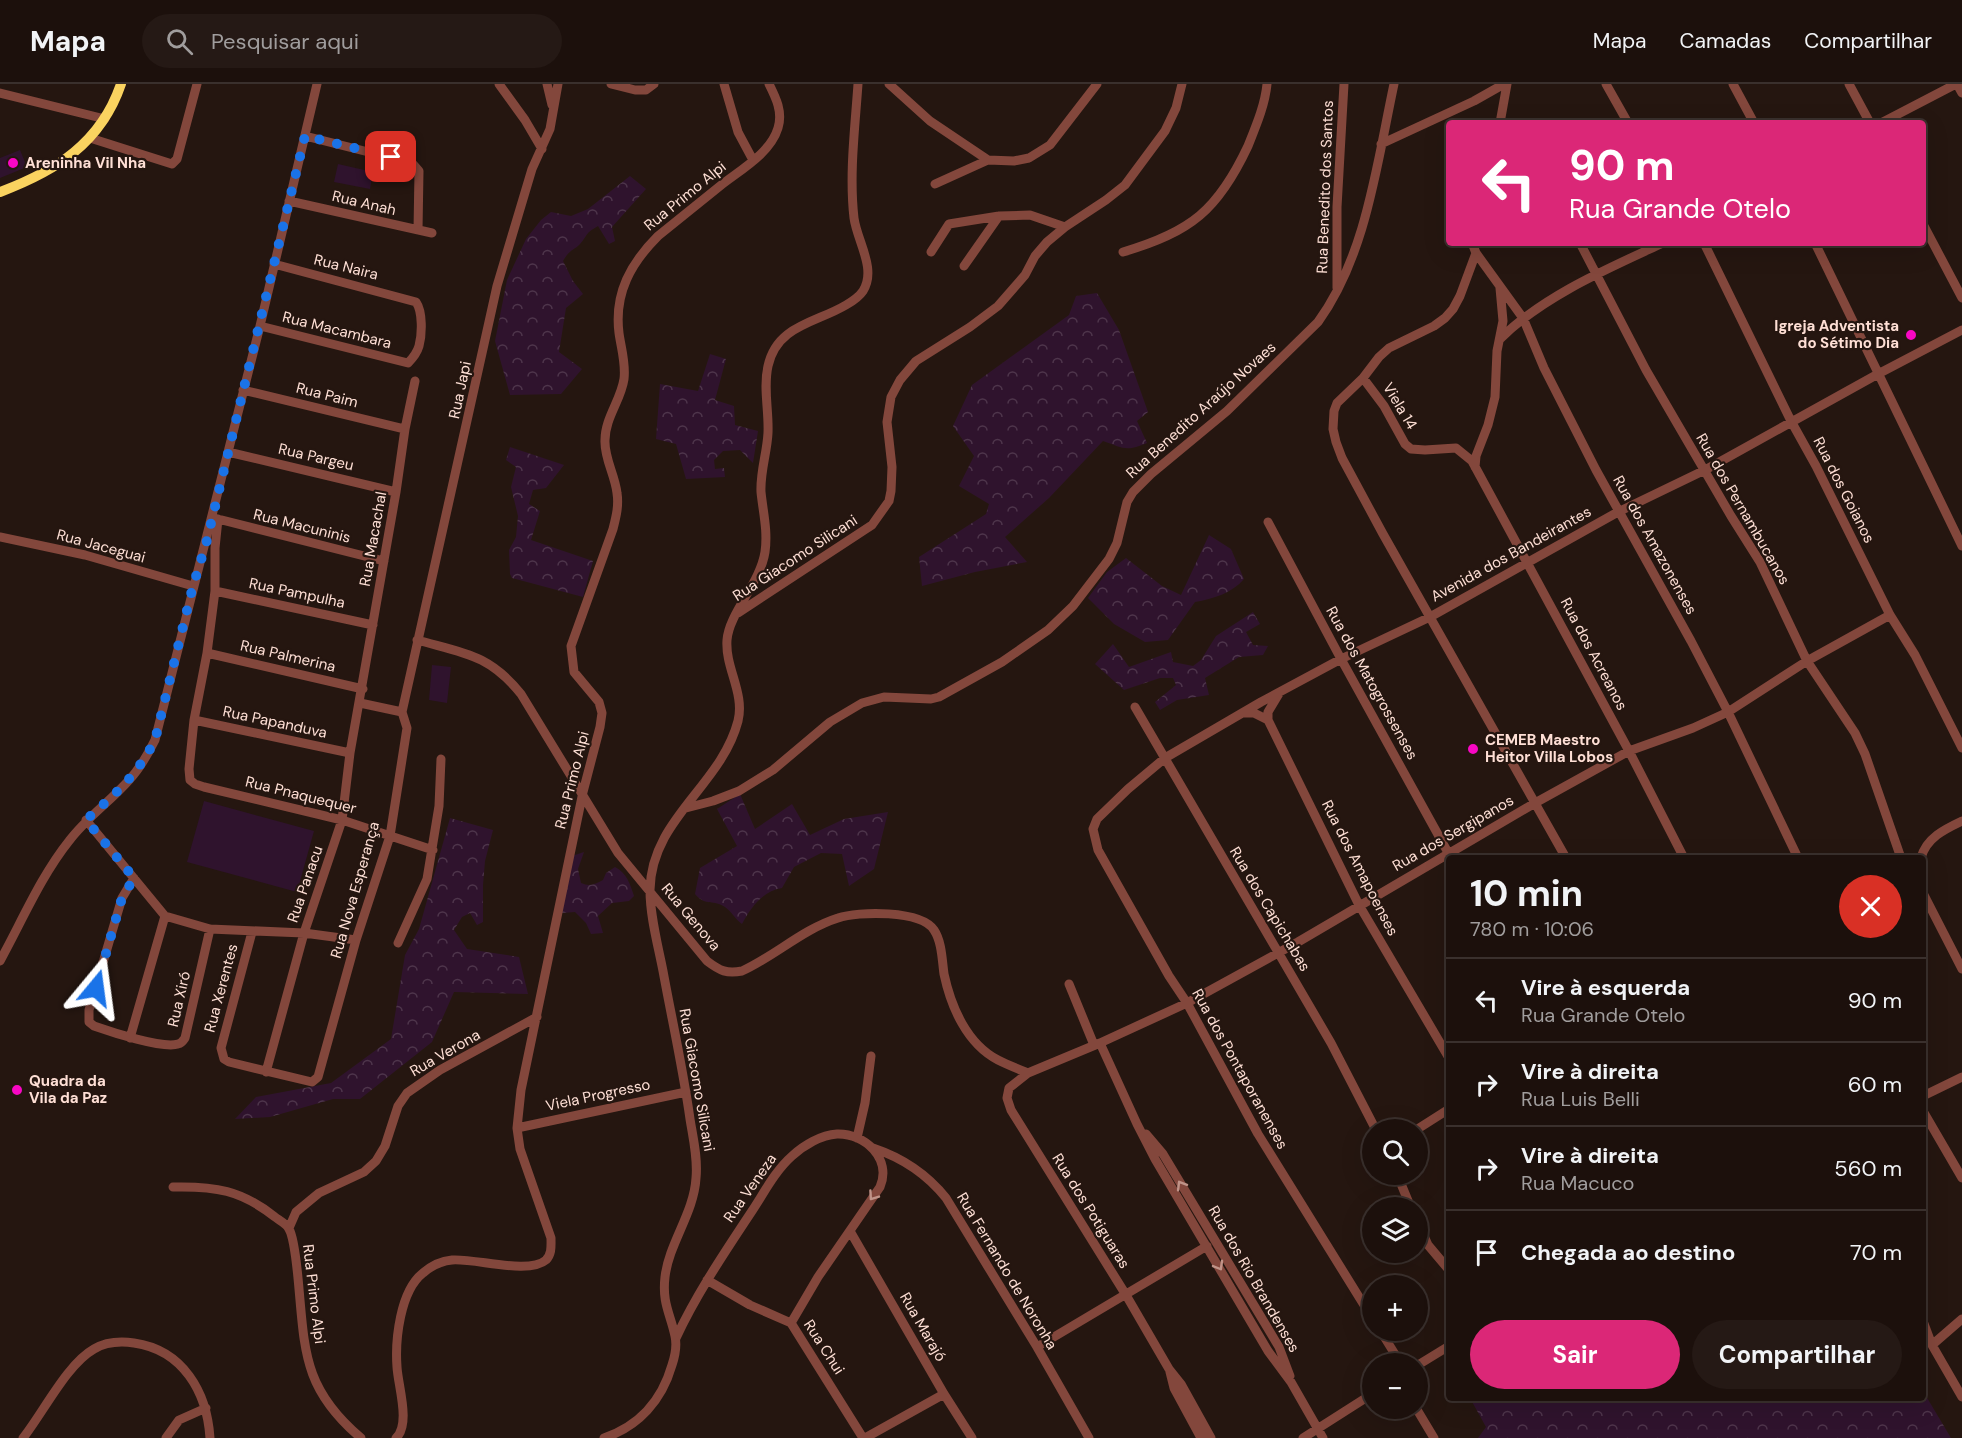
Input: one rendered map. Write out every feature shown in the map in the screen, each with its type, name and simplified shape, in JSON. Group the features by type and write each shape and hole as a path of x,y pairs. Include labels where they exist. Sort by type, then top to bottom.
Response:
{"main road":[{"path":"0,192 32,179 59,164 90,138 105,119 121,84"}],"street":[{"path":"90,138 172,164 177,159 197,84"},
{"path":"0,961 67,842 86,820 130,780 144,761 155,740 193,586 215,518 228,452 317,84"},
{"path":"499,84 525,120 542,149"},
{"path":"547,84 553,110"},
{"name":"Rua Japi","path":"417,640 502,264 532,169 551,123 558,84"},
{"path":"611,84 635,90 646,90 654,84"},
{"path":"724,84 738,132 753,160"},
{"name":"Rua Primo Alpi","path":"396,1438 403,1428 397,1343 402,1312 409,1293 421,1274 435,1264 450,1260 471,1260 522,1267 538,1265 547,1259 552,1250 551,1238 522,1160 517,1128 521,1090 583,792 602,713 599,702 574,672 571,646 614,529 617,513 617,491 604,439 624,379 618,320 619,299 628,273 645,248 771,143 778,128 780,116 778,103 770,84"},
{"path":"736,615 761,567 766,546 766,525 761,490 768,427 766,378 772,353 783,336 791,330 831,314 856,299 862,292 868,276 868,267 855,221 853,201 852,172 858,84"},
{"path":"890,84 930,121 988,160"},
{"path":"935,184 988,160 1014,161 1029,158 1050,145 1096,84"},
{"name":"Rua Giacomo Silicani","path":"604,1438 630,1426 657,1399 670,1373 675,1356 676,1338 664,1300 665,1278 669,1256 693,1196 696,1178 686,1092 655,933 650,892 652,870 671,824 686,808 721,761 740,715 739,694 728,657 727,634 736,615 872,525 889,501 893,481 887,433 888,407 894,389 900,380 916,361 970,327 998,306 1025,275 1041,249 1065,226 1125,185 1165,131 1176,108 1182,84"},
{"path":"1123,252 1150,244 1187,226 1219,198 1233,176 1253,135 1267,84"},
{"name":"Rua Benedito dos Santos","path":"1337,292 1337,207 1344,84"},
{"name":"Rua Benedito Araújo Novaes","path":"686,808 739,791 773,770 830,722 862,704 884,697 931,699 939,697 1002,662 1048,630 1077,602 1109,559 1117,543 1127,502 1133,492 1151,474 1227,411 1318,322 1337,292 1360,235 1394,84"},
{"path":"1381,144 1474,101 1505,84"},
{"path":"1504,120 1505,84"},
{"path":"1606,84 1626,120"},
{"path":"1733,84 1752,120"},
{"path":"1849,84 1868,120"},
{"path":"1887,120 1957,84 1962,93"},
{"path":"0,93 105,119"},
{"path":"305,136 412,163 419,171 418,230"},
{"name":"Rua Anah","path":"289,201 432,233"},
{"path":"931,252 949,224 999,216 1036,216 1065,226"},
{"path":"964,266 999,216"},
{"path":"1926,230 1962,298"},
{"name":"Rua dos Amazonenses","path":"1473,246 1523,318 1549,378 1618,512 1651,567 1728,712 1797,855"},
{"name":"Rua dos Pernambucanos","path":"1582,246 1652,380 1760,562 1807,661 1855,733 1865,754 1898,855"},
{"path":"1500,339 1523,318 1596,274 1657,246"},
{"name":"Rua dos Goianos","path":"1705,246 1890,615 1915,655 1962,748"},
{"path":"1816,246 1959,534 1962,546"},
{"path":"1476,252 1460,296 1445,318 1434,326 1389,348 1379,357 1364,378 1343,396 1334,411 1334,435 1342,458 1564,855"},
{"name":"Rua Naira","path":"274,264 410,299 419,307 420,345 408,363"},
{"path":"1475,466 1476,456 1492,412 1497,351 1504,312 1500,286"},
{"name":"Rua Macambara","path":"260,326 408,363"},
{"name":"Avenida dos Bandeirantes","path":"1093,829 1097,819 1106,810 1165,758 1280,691 1430,617 1618,512 1705,470 1791,421 1962,330"},
{"name":"Viela 14","path":"1364,378 1384,406 1405,444 1411,449 1456,448 1475,466"},
{"name":"Rua Macachal","path":"360,703 415,381"},
{"name":"Rua Paim","path":"243,390 405,429"},
{"name":"Rua Pargeu","path":"228,452 396,492"},
{"name":"Rua dos Acreanos","path":"1475,466 1682,855"},
{"path":"194,720 207,653 215,591 215,518"},
{"name":"Rua Macuninis","path":"215,518 384,561"},
{"name":"Rua dos Matogrossenses","path":"1268,522 1448,855"},
{"name":"Rua Jaceguai","path":"0,537 85,555 193,586"},
{"path":"755,580 771,593"},
{"name":"Rua Pampulha","path":"215,591 373,625"},
{"name":"Rua dos Sergipanos","path":"1451,855 1535,802 1629,751 1693,728 1728,712 1807,661 1890,615"},
{"name":"Rua Nova Esperança","path":"318,1077 356,940 390,836 407,728 402,712 417,640"},
{"name":"Rua Genova","path":"417,640 482,659 496,667 509,679 521,694 583,792 618,853 708,961 719,971 742,972 817,926 839,917 863,914 911,917 924,921 933,929 939,941 949,996 959,1019 974,1041 998,1060 1028,1073"},
{"name":"Rua Palmerina","path":"207,653 363,689"},
{"path":"1242,713 1254,713 1268,720 1268,712 1280,691"},
{"path":"360,703 402,712"},
{"name":"Rua Panacu","path":"266,1072 304,933 342,820 350,753 360,703"},
{"name":"Rua dos Capichabas","path":"1135,707 1331,1043 1370,1119"},
{"name":"Rua Papanduva","path":"194,720 350,753"},
{"name":"Rua Pnaquequer","path":"194,720 189,769 190,780 195,784 342,820 433,850"},
{"name":"Rua dos Amapoenses","path":"1268,720 1359,904 1446,1053"},
{"path":"398,943 427,879 439,806 441,759"},
{"path":"86,820 165,916 210,929 304,933 356,940"},
{"path":"1922,855 1927,844 1935,836 1962,821"},
{"name":"Rua dos Pontaporanenses","path":"1093,829 1098,850 1169,976 1187,1003 1258,1134 1362,1302"},
{"name":"Rua dos Sergipanos","path":"1028,1073 1187,1003 1278,953 1359,904 1446,858"},
{"name":"Rua Xiró","path":"134,878 122,898 88,1017 89,1022 94,1026 130,1038 172,1044 182,1042 185,1038 210,929"},
{"path":"1926,899 1962,969"},
{"path":"130,1038 165,916"},
{"name":"Rua Xerentes","path":"252,932 221,1048 222,1054 229,1062 308,1083 318,1077"},
{"path":"1069,984 1137,1124"},
{"name":"Rua Verona","path":"289,1228 296,1212 313,1197 364,1172 376,1161 385,1146 398,1106 407,1093 440,1071 537,1017"},
{"path":"857,1138 865,1103 871,1056"},
{"name":"Rua dos Potiguaras","path":"1028,1073 1009,1088 1007,1098 1011,1110 1126,1295 1169,1369 1181,1384 1211,1438"},
{"path":"1926,1095 1962,1077"},
{"name":"Viela Progresso","path":"517,1128 686,1092"},
{"path":"1428,1122 1446,1111"},
{"path":"1926,1116 1962,1178"},
{"name":"Rua dos Rio Brandenses","path":"1137,1124 1155,1159 1268,1351 1292,1382"},
{"name":"Rua dos Rio Brandenses","path":"1137,1124 1163,1154 1279,1347 1292,1382"},
{"name":"Rua Veneza","path":"676,1338 707,1280 779,1169 791,1156 805,1146 834,1134 847,1134 872,1147"},
{"path":"791,1323 818,1277 883,1179 881,1158 872,1147"},
{"name":"Rua Fernando de Noronha","path":"872,1147 895,1155 933,1182 946,1198 1089,1438"},
{"name":"Rua Primo Alpi","path":"173,1187 206,1186 235,1193 260,1205 289,1228 297,1266 306,1355 315,1384 324,1401 341,1421 361,1438"},
{"name":"Rua Marajó","path":"850,1230 944,1394 972,1438"},
{"path":"1428,1245 1446,1266"},
{"path":"1036,1347 1207,1246"},
{"name":"Rua Chui","path":"707,1280 750,1305 791,1323 864,1438"},
{"path":"1932,1345 1962,1319"},
{"path":"1926,1329 1932,1345 1962,1397"},
{"path":"23,1438 81,1359 94,1349 109,1343 125,1342 144,1345 163,1352 191,1378 206,1408 210,1438"},
{"path":"1428,1359 1446,1348"},
{"name":"Rua dos Potiguaras","path":"1169,1369 1174,1388 1201,1438"},
{"path":"1292,1382 1321,1434"},
{"path":"864,1438 944,1394"},
{"path":"1304,1438 1321,1434 1362,1402"},
{"path":"166,1438 179,1420 206,1408"},
{"path":"1423,1419 1434,1438"}],"green space":[{"name":"Areninha Vil Nha","path":"20,150 27,167 0,178 0,158"},
{"path":"338,164 373,172 370,189 334,182"},
{"path":"630,176 646,189 612,227 615,241 609,244 598,226 563,261 573,281 583,294 566,308 559,352 582,369 561,394 510,395 495,341 507,280 526,239 541,220 551,212 571,216 588,209"},
{"path":"1097,293 1119,330 1148,412 1137,421 1147,443 1125,448 1103,441 1049,498 1005,537 1027,562 975,572 922,586 919,557 986,514 989,504 959,486 974,456 953,426 972,385 1069,315 1076,296"},
{"path":"710,354 726,359 715,400 734,406 735,425 758,431 753,463 740,450 723,451 714,460 715,469 724,468 725,477 686,479 676,444 656,439 660,384 698,391"},
{"path":"510,447 564,465 546,488 533,490 529,504 540,511 531,540 593,561 583,597 512,578 510,574 509,550 516,537 518,516 511,487 516,467 506,460"},
{"path":"1209,535 1231,549 1244,579 1222,595 1195,602 1168,640 1145,642 1114,624 1088,598 1107,572 1126,558 1162,586 1181,595"},
{"path":"1253,612 1260,624 1246,632 1253,645 1268,646 1263,655 1239,657 1205,678 1209,695 1177,700 1160,710 1155,702 1176,685 1173,678 1160,678 1124,690 1095,664 1113,644 1129,667 1171,652 1173,662 1193,666 1201,660 1216,636"},
{"path":"432,665 451,667 447,703 429,700"},
{"path":"740,794 755,829 792,804 810,835 844,819 888,812 874,869 849,886 842,854 821,853 794,867 782,888 763,896 742,924 725,907 717,903 706,902 695,894 700,868 737,846 717,809"},
{"path":"204,801 314,831 297,892 187,862"},
{"path":"450,818 493,830 485,861 483,922 477,925 470,913 462,917 454,930 467,949 519,957 528,994 454,992 432,1042 360,1099 333,1099 270,1117 235,1119 256,1097 331,1083 391,1039 405,955 419,929"},
{"path":"584,852 578,869 581,883 590,885 597,883 615,867 625,876 634,896 629,901 612,903 598,916 603,933 591,934 586,923 575,912 562,913 572,856"},
{"path":"1926,1396 1951,1438 1478,1438 1486,1427 1472,1401 1926,1401"}],"place":[{"name":"Areninha Vil Nha","path":"13,163"},
{"name":"Igreja Adventista do Sétimo Dia","path":"1911,335"},
{"name":"CEMEB Maestro Heitor Villa Lobos","path":"1473,749"},
{"name":"Quadra da Vila da Paz","path":"17,1090"}],"route":[{"path":"96,988 122,898 134,878 86,820 130,780 144,761 155,740 193,586 206,544 305,136 391,157"}]}
